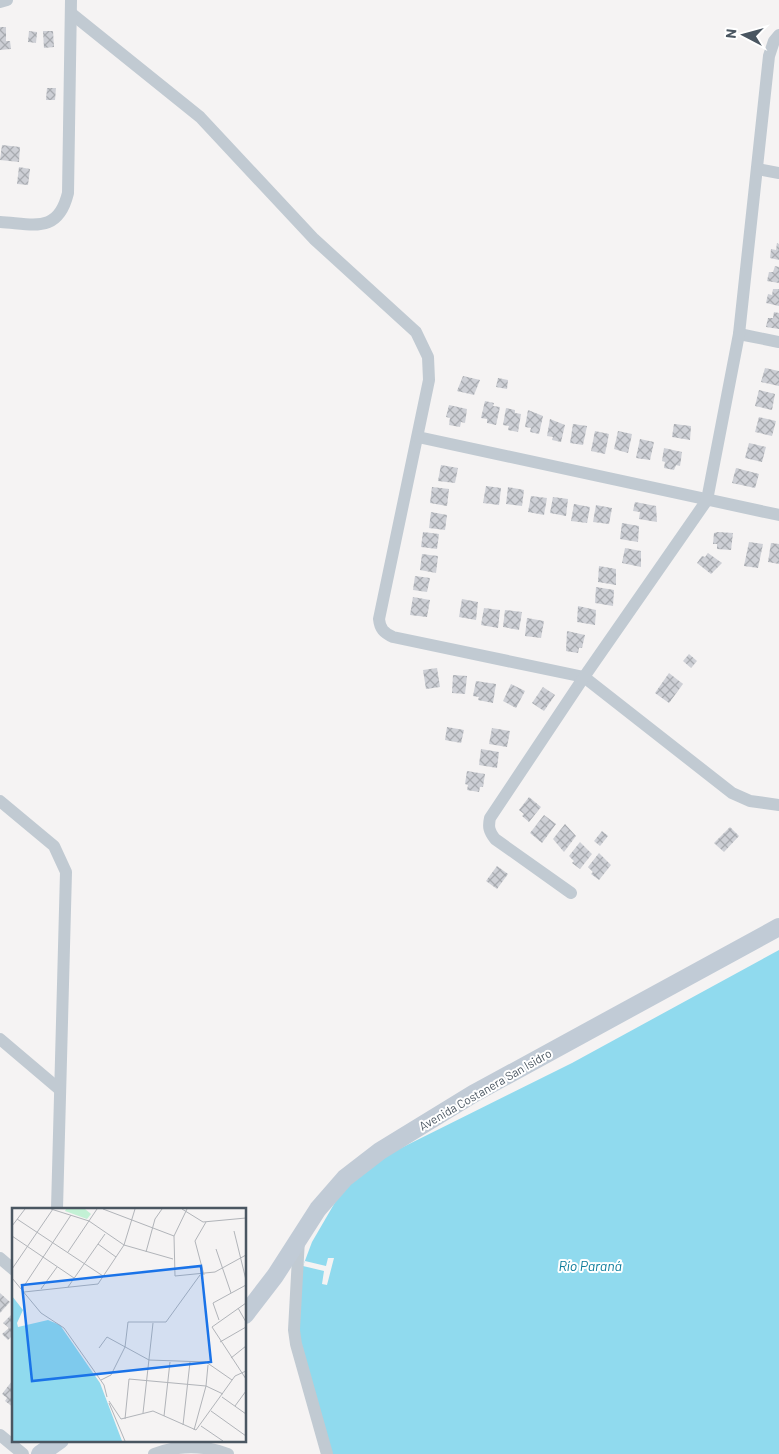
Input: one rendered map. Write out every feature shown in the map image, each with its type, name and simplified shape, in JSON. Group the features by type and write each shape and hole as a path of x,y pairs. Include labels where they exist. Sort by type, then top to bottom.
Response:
{"main road":[{"name":"Avenida Costanera San Isidro","path":"246,1315 267,1288 318,1209 345,1178 380,1151 473,1094 779,927"},
{"path":"40,1454 58,1442"}],"street":[{"path":"0,2 7,0"},
{"path":"0,222 44,224 55,220 64,208 68,193 71,0"},
{"path":"72,14 200,117 314,240 416,332 428,357 430,380 379,620 380,627 385,634 584,677 732,793 750,802 779,805"},
{"path":"571,893 495,839 489,832 488,825 490,818 584,677 707,500 740,334 769,56 774,41 779,36"},
{"path":"757,169 779,173"},
{"path":"740,334 779,342"},
{"path":"418,437 779,515"},
{"path":"0,801 54,846 66,872 56,1208"},
{"path":"0,1038 59,1089"},
{"path":"299,1238 294,1330 296,1344 327,1454"},
{"path":"0,1258 12,1268"},
{"path":"0,1435 23,1454"},
{"path":"154,1454 190,1447 228,1454"}],"water":[{"name":"Río Paraná","path":"779,950 779,1454 329,1454 300,1345 298,1319 303,1266 312,1242 337,1199 354,1179 383,1157 572,1063"}],"pier":[{"path":"328,1258 334,1258 327,1285 322,1284 324,1271 303,1266 305,1261 326,1266"}],"building":[{"path":"0,27 6,27 6,41 10,41 11,49 0,50"},
{"path":"29,31 37,32 36,43 28,42"},
{"path":"43,31 53,31 54,47 44,48"},
{"path":"47,88 56,88 55,100 46,100"},
{"path":"2,145 20,147 19,162 0,160"},
{"path":"19,167 30,169 28,185 17,184"},
{"path":"777,243 779,244 779,260 770,258 771,249 776,250"},
{"path":"775,266 779,267 779,283 767,281 769,272 773,272"},
{"path":"773,289 779,289 779,306 766,303 768,294 772,295"},
{"path":"774,312 779,313 779,329 766,327 768,318 773,318"},
{"path":"765,368 779,371 779,386 761,382"},
{"path":"463,376 480,380 474,395 457,391"},
{"path":"498,378 508,380 507,389 496,387"},
{"path":"759,390 775,394 772,410 755,406"},
{"path":"485,401 494,403 493,406 500,407 496,425 487,423 487,419 481,418"},
{"path":"449,405 467,409 465,423 461,422 460,427 449,425 450,418 446,417"},
{"path":"506,408 521,414 518,432 508,430 509,426 503,425"},
{"path":"528,410 543,416 539,434 530,432 531,428 525,427"},
{"path":"759,417 776,421 772,436 755,432"},
{"path":"550,419 565,425 561,442 552,440 553,437 547,436"},
{"path":"573,424 587,426 583,445 570,443"},
{"path":"674,424 691,426 690,440 672,437"},
{"path":"595,431 609,434 605,454 591,451"},
{"path":"618,431 632,434 628,453 614,449"},
{"path":"640,439 654,442 650,460 636,458"},
{"path":"749,443 766,447 762,462 745,458"},
{"path":"664,448 682,452 680,466 676,465 674,470 664,468 665,462 662,461"},
{"path":"441,465 458,468 455,483 438,481"},
{"path":"736,468 759,474 755,488 732,483"},
{"path":"486,486 501,488 499,505 483,503"},
{"path":"432,487 449,489 447,506 430,503"},
{"path":"508,487 524,490 522,506 506,504"},
{"path":"531,496 547,498 544,515 528,512"},
{"path":"553,497 568,499 566,516 550,513"},
{"path":"635,502 656,506 657,522 639,519 640,512 633,511"},
{"path":"574,504 590,507 587,523 571,521"},
{"path":"596,505 612,508 609,524 593,522"},
{"path":"431,512 447,515 445,530 429,528"},
{"path":"622,523 639,526 638,542 620,539"},
{"path":"423,532 439,534 437,549 421,547"},
{"path":"714,533 733,533 731,550 717,549 717,544 713,544"},
{"path":"749,542 763,544 758,568 744,566"},
{"path":"771,543 779,544 779,564 768,562"},
{"path":"625,548 641,551 641,567 622,563"},
{"path":"708,553 722,563 711,574 697,563 702,556 705,557"},
{"path":"422,554 438,556 436,573 420,570"},
{"path":"599,566 616,569 616,585 598,582"},
{"path":"415,576 430,578 427,592 413,590"},
{"path":"596,587 614,590 613,606 595,603"},
{"path":"413,597 430,600 427,617 410,615"},
{"path":"462,599 478,602 476,620 459,617"},
{"path":"578,606 596,610 595,625 577,622"},
{"path":"484,608 500,610 498,628 481,625"},
{"path":"505,610 522,612 519,630 503,627"},
{"path":"527,618 544,621 541,638 525,636"},
{"path":"567,631 585,635 582,648 579,648 578,653 566,651"},
{"path":"689,654 697,661 691,668 683,661"},
{"path":"437,668 440,687 426,689 423,670"},
{"path":"669,673 683,684 669,703 655,693"},
{"path":"453,675 467,676 465,694 452,693"},
{"path":"476,681 496,684 493,703 478,700 479,697 473,696"},
{"path":"511,684 525,691 516,708 503,701"},
{"path":"543,687 555,695 544,711 532,703"},
{"path":"447,727 464,730 461,743 445,740"},
{"path":"492,728 510,731 507,747 489,744"},
{"path":"481,749 499,752 497,768 479,765"},
{"path":"467,771 485,774 483,787 480,787 479,792 467,790 468,785 465,784"},
{"path":"529,797 541,807 529,822 522,816 524,814 519,810"},
{"path":"544,815 556,824 542,843 530,833"},
{"path":"565,824 576,836 564,852 553,839"},
{"path":"730,827 739,836 724,852 714,843"},
{"path":"602,831 608,836 600,846 594,841"},
{"path":"580,842 592,854 580,869 572,863 574,861 569,856"},
{"path":"599,853 611,865 599,880 591,874 593,872 588,867"},
{"path":"497,866 508,874 497,889 486,881"},
{"path":"0,1293 10,1302 0,1313"},
{"path":"12,1314 12,1336 8,1340 2,1334 9,1328 3,1323"},
{"path":"12,1381 12,1406 5,1401 7,1398 2,1394"}]}
